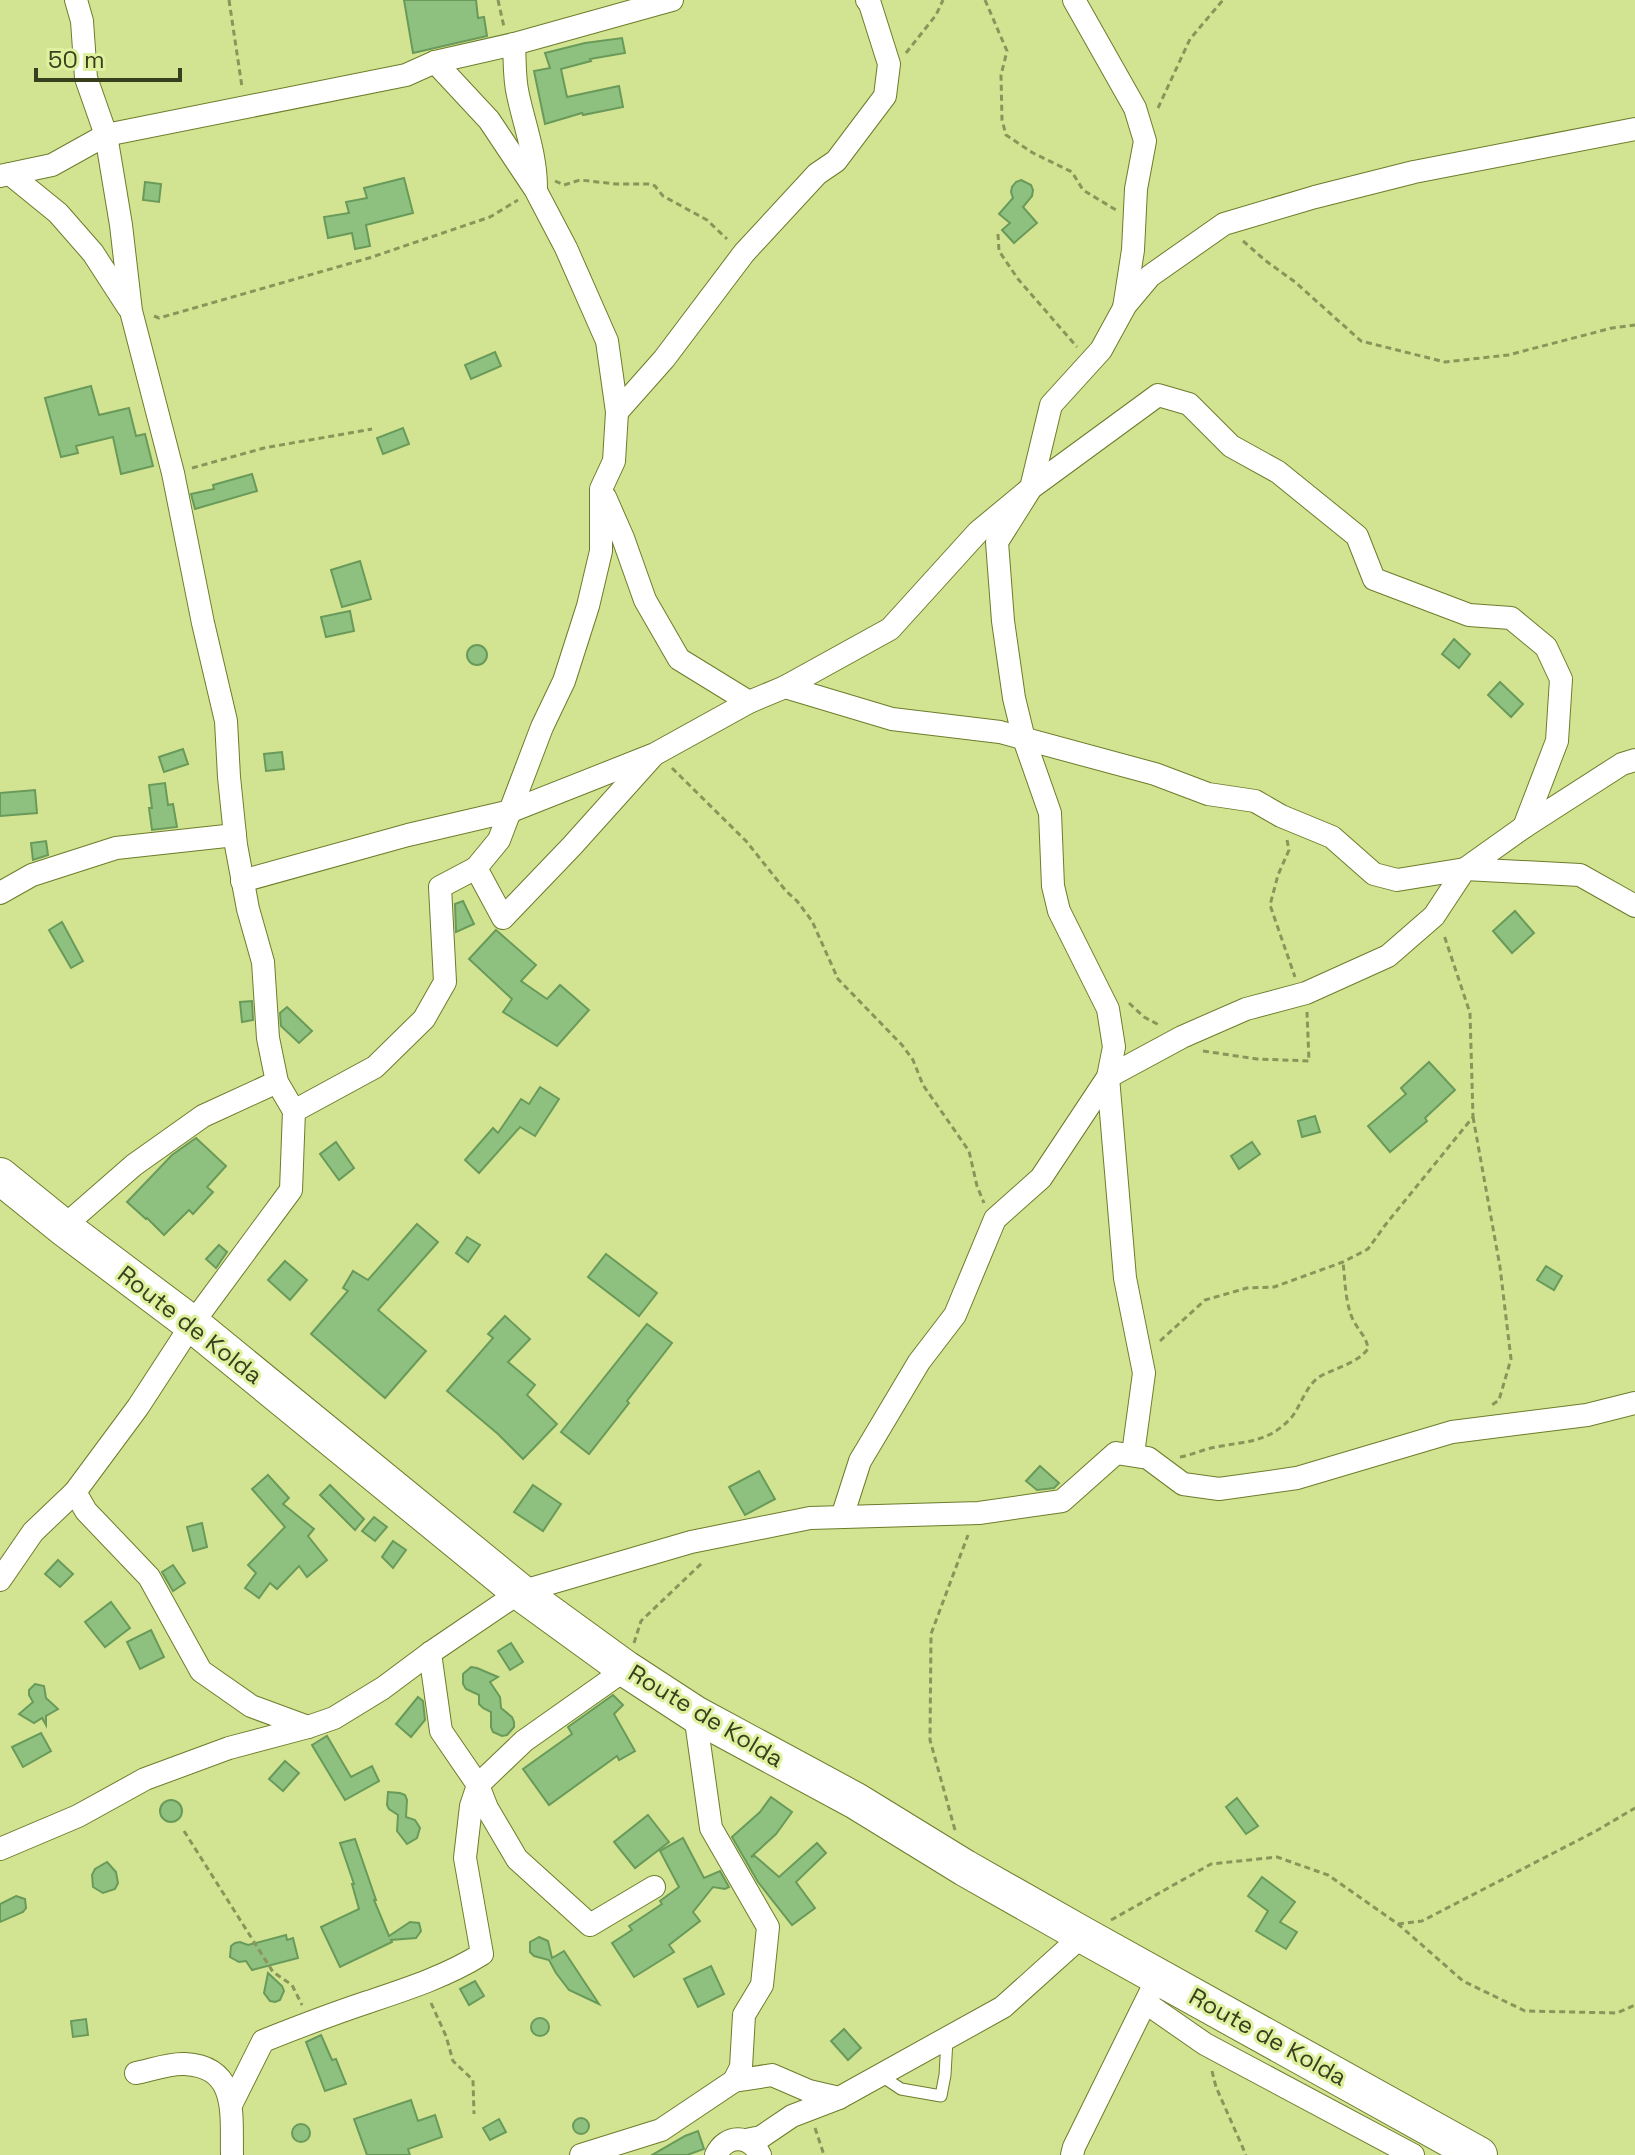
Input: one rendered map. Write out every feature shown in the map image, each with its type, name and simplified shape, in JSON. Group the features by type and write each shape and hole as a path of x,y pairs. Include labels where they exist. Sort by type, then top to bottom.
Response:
{"main road":[{"name":"Route de Kolda","path":"0,1176 192,1324 520,1592 626,1669 695,1714 856,1801 1083,1935 1152,1990 1479,2155"}],"street":[{"path":"0,1580 33,1532 75,1492 138,1407 192,1324 291,1190 294,1111 277,1082 268,1038 263,962 242,881 235,835 226,721 173,473 131,311 106,135 86,78 82,21 76,0"},
{"path":"5,175 52,165 106,135 406,75 435,62 514,44 672,0"},
{"path":"617,412 664,359 744,253 817,174 836,161 885,96 889,64 867,0"},
{"path":"1074,0 1135,108 1145,141 1136,189 1133,250 1124,308"},
{"path":"514,44 517,93 532,147 536,178"},
{"path":"294,1111 375,1067 424,1019 445,982 440,887 476,868 499,840 511,811 542,727 564,681 588,606 601,551 601,489 614,461 617,412 607,341 536,178 489,120 435,62"},
{"path":"1141,1456 1144,1373 1125,1278 1108,1077 1114,1047 1108,1009 1059,911 1053,886 1050,813 1024,739 1014,698 1003,621 997,542 1031,488 1051,405 1101,350 1124,308 1150,276 1224,224 1414,172 1635,129"},
{"path":"5,175 58,213 93,253 131,311"},
{"path":"242,881 408,835 511,811 655,754 749,702 785,687 890,629 978,532 1031,488 1158,395 1189,404 1231,446 1278,472 1357,536 1374,579 1469,615 1511,618 1546,647 1561,679 1557,741 1524,827"},
{"path":"601,489 645,600 679,659 749,702"},
{"path":"785,687 892,719 1000,732 1155,774 1208,794 1255,801 1281,816 1332,837 1374,874 1401,880 1465,869 1580,875 1635,906"},
{"path":"476,868 503,918 655,754"},
{"path":"842,1517 860,1461 919,1362 955,1315 995,1219 1041,1178 1108,1077 1182,1037 1246,1009 1306,993 1388,956 1434,916 1465,869 1622,764 1635,760"},
{"path":"0,893 32,875 116,848 235,835"},
{"path":"63,1227 134,1165 203,1116 277,1082"},
{"path":"0,1849 78,1816 145,1779 229,1748 334,1718 383,1688 520,1592 691,1542 810,1518 979,1513 1062,1501 1116,1453 1141,1456 1183,1484 1219,1489 1297,1478 1452,1432 1587,1415 1635,1403"},
{"path":"75,1492 86,1511 149,1577 201,1671 251,1706 308,1727"},
{"path":"430,1653 441,1731 478,1785 487,1808 517,1859 590,1925 654,1887"},
{"path":"231,2105 263,2041 422,1983 482,1954 465,1858 471,1806 478,1785 524,1741 626,1669"},
{"path":"695,1714 711,1828 768,1927 762,1985 744,2015 741,2067 734,2081"},
{"path":"716,2155 732,2139 753,2148 761,2137 792,2116 839,2098 1003,2007 1083,1935"},
{"path":"1072,2155 1152,1990 1205,2044 1413,2155"},
{"path":"136,2073 183,2063 208,2068 226,2083 231,2105 232,2155"},
{"path":"581,2155 661,2130 734,2081 772,2075 809,2091 839,2098"}],"lane":[{"path":"880,2075 901,2089 941,2096 947,2039"}],"path":[{"path":"229,0 244,106"},
{"path":"498,0 504,28 514,44"},
{"path":"904,56 936,15 943,0"},
{"path":"985,0 1007,51 1001,75 1002,120 1006,135 1033,153 1072,172 1083,190 1119,211 1134,228"},
{"path":"1145,141 1190,39 1223,0"},
{"path":"131,311 159,318 369,258 490,217 536,178 564,185 580,180 650,184 663,196 707,220 744,253"},
{"path":"1224,224 1361,341 1445,362 1508,355 1635,325"},
{"path":"998,234 999,251 1018,279 1090,362"},
{"path":"173,473 264,448 372,429"},
{"path":"655,754 746,841 812,921 838,979 902,1045 913,1060 923,1085 969,1151 979,1195 995,1219"},
{"path":"1125,999 1144,1017 1182,1037 1187,1048 1257,1059 1309,1061 1306,993 1298,983 1270,905 1289,850 1281,816"},
{"path":"1434,916 1441,927 1470,1013 1473,1117 1500,1267 1511,1359 1499,1400 1488,1408"},
{"path":"1144,1373 1160,1341 1205,1300 1247,1288 1274,1287 1343,1262 1368,1249 1473,1117"},
{"path":"1141,1456 1183,1457 1216,1447 1250,1443 1274,1433 1293,1416 1300,1400 1316,1379 1362,1356 1368,1349 1367,1341 1355,1327 1349,1309 1343,1262"},
{"path":"965,1868 930,1740 931,1634 964,1543 979,1513"},
{"path":"626,1669 641,1621 731,1534"},
{"path":"1398,1924 1422,1921 1635,1808"},
{"path":"184,1831 273,1972 292,1985 311,2022"},
{"path":"1083,1935 1211,1864 1277,1857 1328,1875 1398,1924 1463,1981 1525,2011 1617,2013 1635,2005"},
{"path":"422,1983 446,2036 453,2061 473,2080 474,2114"},
{"path":"1205,2044 1216,2087 1246,2155"}],"building":[{"path":"404,0 476,0 478,18 484,17 487,36 413,53"},
{"path":"622,38 625,53 590,59 561,69 567,97 619,86 623,107 582,113 545,124 534,71 550,68 545,53"},
{"path":"404,178 413,213 366,225 370,246 355,249 352,233 328,238 324,217 349,213 346,202 367,198 364,188"},
{"path":"1021,180 1031,185 1033,190 1023,207 1037,223 1014,243 1002,230 1010,223 999,214 1013,198 1012,187"},
{"path":"145,182 161,184 159,202 143,200"},
{"path":"495,352 501,366 471,379 465,365"},
{"path":"91,386 99,415 129,408 136,436 145,434 153,466 121,474 113,437 76,446 78,453 61,457 45,398"},
{"path":"403,428 409,444 383,454 377,438"},
{"path":"252,474 257,491 195,509 191,494 214,489 213,485"},
{"path":"360,561 371,599 342,607 331,570"},
{"path":"350,611 354,631 326,637 321,617"},
{"path":"1454,639 1470,654 1459,668 1442,654"},
{"path":"477,645 484,648 487,655 484,662 477,665 470,662 467,655 470,648"},
{"path":"1500,682 1523,704 1511,717 1488,695"},
{"path":"183,749 188,764 164,772 159,757"},
{"path":"282,752 284,769 266,771 264,754"},
{"path":"165,783 168,805 173,804 177,827 152,830 149,785"},
{"path":"35,790 37,813 0,816 0,793"},
{"path":"46,841 48,855 33,860 31,843"},
{"path":"463,901 474,924 456,932 455,904"},
{"path":"1515,911 1534,933 1512,953 1493,931"},
{"path":"62,922 83,961 71,968 49,930"},
{"path":"496,930 536,965 521,981 547,999 560,985 589,1010 557,1046 503,1012 512,999 469,959"},
{"path":"252,1001 253,1020 242,1022 240,1002"},
{"path":"287,1007 312,1031 299,1043 281,1026 280,1013"},
{"path":"1429,1062 1455,1090 1425,1118 1427,1121 1390,1152 1368,1126 1406,1094 1401,1088"},
{"path":"540,1087 559,1099 535,1136 520,1127 479,1173 465,1160 493,1128 498,1133 521,1099 529,1104"},
{"path":"1315,1116 1320,1132 1302,1137 1298,1121"},
{"path":"196,1138 226,1166 207,1187 213,1192 193,1214 189,1210 164,1235 127,1202 172,1155"},
{"path":"336,1142 354,1168 339,1180 320,1154"},
{"path":"1252,1142 1260,1154 1239,1169 1231,1156"},
{"path":"417,1224 438,1242 378,1310 426,1351 385,1398 311,1334 348,1291 343,1288 353,1271 368,1280"},
{"path":"467,1237 480,1245 468,1262 456,1253"},
{"path":"219,1245 227,1252 216,1268 206,1259"},
{"path":"606,1254 657,1293 639,1316 588,1277"},
{"path":"285,1261 307,1280 290,1300 268,1280"},
{"path":"1546,1266 1562,1276 1554,1290 1537,1280"},
{"path":"505,1316 530,1339 508,1362 535,1385 527,1395 557,1424 523,1459 447,1391 493,1338 488,1334"},
{"path":"647,1324 672,1343 589,1454 561,1432"},
{"path":"1040,1466 1059,1483 1054,1488 1037,1490 1026,1481"},
{"path":"759,1471 775,1499 745,1515 729,1487"},
{"path":"268,1475 289,1498 283,1504 314,1529 308,1536 327,1560 307,1577 299,1566 277,1589 270,1583 259,1598 245,1588 256,1573 248,1565 285,1527 252,1489"},
{"path":"330,1485 364,1519 355,1530 320,1495"},
{"path":"533,1485 561,1504 543,1531 514,1512"},
{"path":"374,1517 387,1527 375,1541 362,1531"},
{"path":"202,1523 207,1547 193,1551 187,1527"},
{"path":"393,1541 406,1550 393,1568 382,1557"},
{"path":"58,1560 73,1574 60,1587 45,1574"},
{"path":"173,1565 185,1583 173,1591 162,1572"},
{"path":"111,1602 130,1628 105,1647 85,1622"},
{"path":"151,1630 164,1657 140,1669 127,1642"},
{"path":"511,1643 523,1662 510,1670 498,1651"},
{"path":"471,1667 498,1677 490,1682 500,1697 501,1708 514,1722 507,1735 493,1732 491,1712 479,1704 479,1695 466,1689 463,1684 463,1674"},
{"path":"35,1684 44,1686 46,1698 58,1709 46,1716 46,1725 42,1718 34,1723 19,1714 33,1702 29,1690"},
{"path":"613,1695 623,1705 614,1714 635,1751 619,1760 617,1756 549,1805 523,1769 572,1734 568,1727"},
{"path":"418,1697 423,1701 425,1720 411,1737 396,1724"},
{"path":"41,1733 51,1751 23,1767 12,1747"},
{"path":"327,1736 351,1777 372,1766 379,1781 345,1800 312,1745"},
{"path":"285,1761 299,1773 283,1791 269,1779"},
{"path":"388,1792 405,1795 406,1817 415,1820 420,1828 417,1838 407,1844 397,1831 398,1815 387,1805"},
{"path":"771,1797 792,1812 776,1834 751,1857 755,1856 779,1877 817,1843 826,1853 796,1882 815,1908 792,1925 758,1882 732,1837 760,1812"},
{"path":"1237,1798 1258,1826 1246,1834 1226,1807"},
{"path":"171,1800 182,1811 171,1822 160,1811"},
{"path":"648,1815 669,1842 635,1868 614,1842"},
{"path":"683,1838 704,1878 720,1871 729,1887 713,1887 693,1912 700,1921 669,1945 674,1952 634,1977 612,1943 632,1930 629,1926 662,1904 660,1901 679,1887 660,1851"},
{"path":"355,1839 389,1936 410,1922 419,1923 421,1931 416,1938 391,1940 340,1967 321,1927 359,1909 340,1843"},
{"path":"107,1862 116,1872 118,1883 115,1889 103,1893 93,1887 92,1875 95,1869"},
{"path":"1262,1877 1295,1902 1280,1922 1297,1932 1286,1949 1256,1931 1268,1911 1248,1896"},
{"path":"16,1896 25,1899 26,1908 0,1922 0,1904"},
{"path":"286,1935 287,1940 293,1938 298,1958 252,1970 246,1961 239,1962 230,1957 231,1946 235,1943 248,1945"},
{"path":"539,1937 548,1941 552,1958 564,1951 599,2004 569,1990 549,1960 530,1952 530,1942"},
{"path":"711,1966 724,1994 698,2007 684,1979"},
{"path":"268,1973 284,1991 280,2000 275,2002 264,1993"},
{"path":"475,1981 484,1996 469,2005 460,1989"},
{"path":"536,2018 544,2018 549,2027 547,2034 536,2036 531,2031 531,2023"},
{"path":"86,2019 88,2035 73,2037 71,2021"},
{"path":"844,2029 861,2048 848,2060 831,2041"},
{"path":"321,2035 332,2060 336,2059 346,2084 325,2091 306,2042"},
{"path":"411,2100 418,2121 435,2115 442,2137 408,2149 410,2155 367,2155 354,2119"},
{"path":"581,2118 587,2120 587,2132 581,2134 575,2132 573,2126 575,2120"},
{"path":"499,2119 506,2132 490,2140 483,2128"},
{"path":"301,2124 310,2133 301,2142 292,2133"},
{"path":"698,2131 704,2149 687,2155 652,2155 685,2136"}]}
